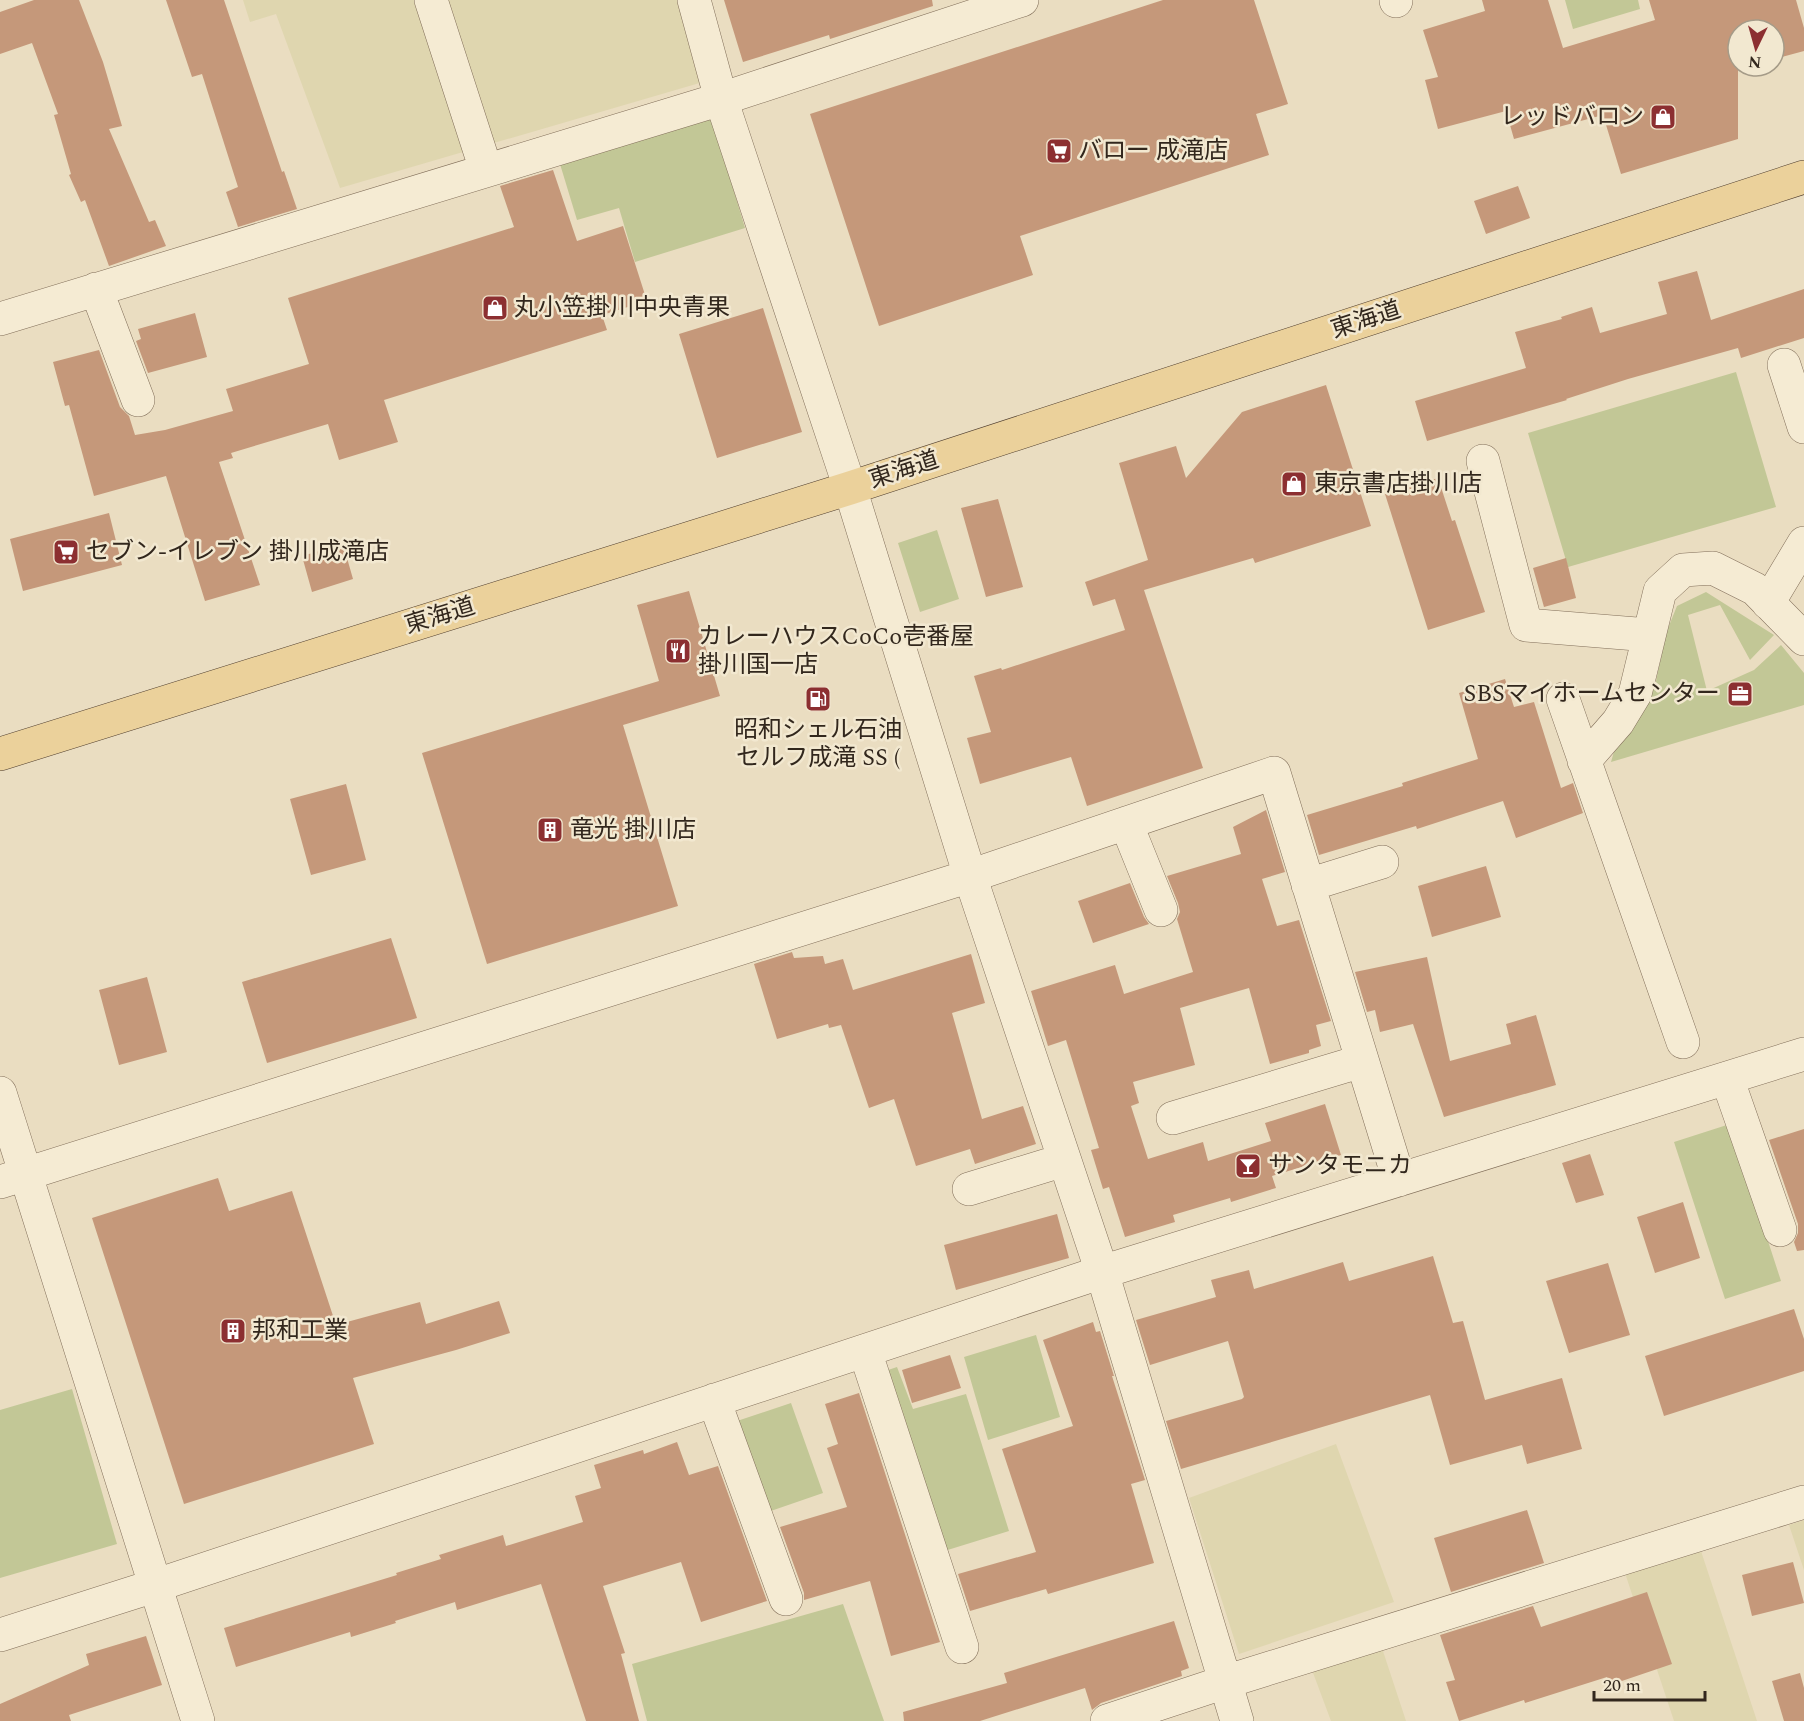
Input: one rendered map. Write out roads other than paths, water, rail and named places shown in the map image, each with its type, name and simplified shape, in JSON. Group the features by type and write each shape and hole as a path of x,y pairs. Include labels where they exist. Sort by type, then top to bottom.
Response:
{"main road":[{"name":"東海道","path":"0,754 850,488 1804,177"}],"street":[{"path":"431,0 486,170"},
{"path":"694,0 721,99 850,488 970,876 1102,1272 1237,1721"},
{"path":"0,319 721,99 1022,0"},
{"path":"96,290 138,400"},
{"path":"1784,365 1804,427"},
{"path":"1483,461 1526,625 1649,635"},
{"path":"1768,603 1804,543"},
{"path":"1584,761 1618,722 1635,694 1659,591 1683,570 1713,568 1755,589 1804,639"},
{"path":"1563,699 1683,1042"},
{"path":"13,1178 970,876 1274,773 1399,1180"},
{"path":"1126,823 1161,910"},
{"path":"1308,885 1382,862"},
{"path":"0,1635 1102,1272 1804,1054"},
{"path":"1173,1118 1362,1061"},
{"path":"1727,1078 1780,1230"},
{"path":"0,1093 13,1178 154,1586 198,1721"},
{"path":"969,1189 1064,1160"},
{"path":"865,1351 962,1647"},
{"path":"714,1400 786,1599"},
{"path":"1107,1721 1225,1682 1804,1502"}],"place":[{"name":"レッドバロン","path":"1663,117"},
{"name":"バロー 成滝店","path":"1059,151"},
{"name":"丸小笠掛川中央青果","path":"495,308"},
{"name":"東京書店掛川店","path":"1294,484"},
{"name":"セブン-イレブン 掛川成滝店","path":"66,552"},
{"name":"カレーハウスCoCo壱番屋 掛川国一店","path":"678,651"},
{"name":"SBSマイホームセンター","path":"1740,694"},
{"name":"昭和シェル石油 セルフ成滝 SS (","path":"818,699"},
{"name":"竜光 掛川店","path":"550,830"},
{"name":"サンタモニカ","path":"1248,1166"},
{"name":"邦和工業","path":"233,1331"}]}
